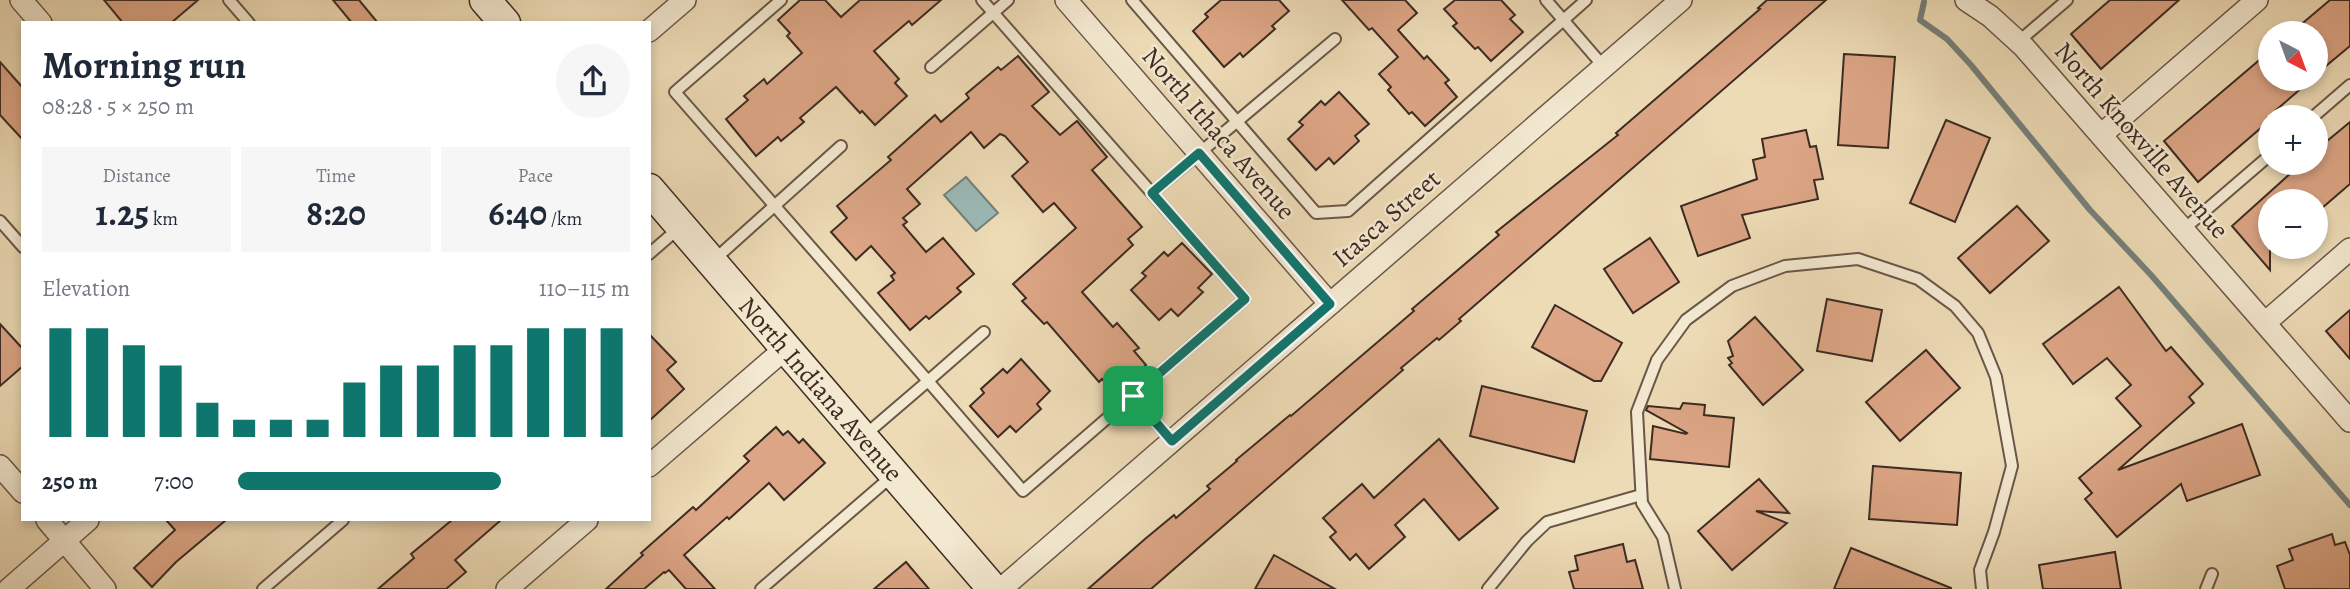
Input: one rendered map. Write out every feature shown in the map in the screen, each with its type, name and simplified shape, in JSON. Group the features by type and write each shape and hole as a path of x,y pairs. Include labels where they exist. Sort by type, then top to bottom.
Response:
{"main road":[{"path":"485,0 503,21"},
{"name":"North Indiana Avenue","path":"651,191 993,589"}],"street":[{"path":"21,0 39,21"},
{"path":"651,29 685,0"},
{"name":"North Ithaca Avenue","path":"1066,0 1330,304"},
{"name":"Itasca Street","path":"1001,589 1681,0"},
{"name":"North Knoxville Avenue","path":"1966,0 1990,16 2018,42 2349,418"},
{"path":"2101,135 2257,0"},
{"path":"2266,322 2350,249"},
{"path":"651,464 786,348"},
{"path":"0,466 21,490"},
{"path":"48,521 105,589"},
{"path":"9,589 87,521"},
{"path":"507,589 586,521"}],"lane":[{"path":"229,0 247,21"},
{"path":"781,0 675,92 1023,491 1245,299 982,0"},
{"path":"931,67 1008,0"},
{"path":"1132,0 1316,213 1348,212 1586,0"},
{"path":"1546,0 1604,67"},
{"path":"2018,42 2067,0"},
{"path":"1152,193 1335,39"},
{"path":"2327,105 2350,85"},
{"path":"712,262 841,146"},
{"path":"2184,229 2258,165"},
{"path":"0,221 21,245"},
{"path":"651,252 681,226"},
{"path":"1675,589 1663,537 1642,503 1641,495 1637,412 1657,360 1686,320 1732,286 1785,266 1858,259 1918,279 1955,306 1978,333 1996,377 2012,467 1980,570 1982,589"},
{"path":"863,437 984,332"},
{"path":"1133,396 1172,441"},
{"path":"761,589 894,474"},
{"path":"1488,589 1527,541 1547,522 1641,495"},
{"path":"263,589 342,521"},
{"path":"2206,589 2212,573"}],"water":[{"path":"966,177 998,213 976,231 944,195"}],"building":[{"path":"104,0 198,0 173,21 121,21"},
{"path":"333,0 359,0 376,21 350,21"},
{"path":"800,0 825,0 841,17 860,0 941,0 912,25 909,21 874,51 899,79 895,83 907,96 875,125 836,87 800,118 804,122 781,141 778,137 756,156 726,119 748,100 744,96 764,79 767,84 802,53 787,36 790,33 778,20"},
{"path":"1221,0 1279,0 1289,11 1272,26 1275,29 1243,57 1240,53 1224,67 1193,31 1208,17 1205,14"},
{"path":"1342,0 1405,0 1417,13 1398,30 1424,59 1427,56 1449,80 1445,83 1457,97 1425,126 1412,112 1409,114 1388,90 1391,87 1379,74 1398,57"},
{"path":"1455,0 1501,0 1515,15 1510,19 1523,32 1491,61 1453,26 1457,23 1444,9"},
{"path":"1767,0 1826,0 1459,319 1461,321 1401,368 1403,370 1151,589 1088,589 1174,515 1176,518 1210,489 1207,486 1236,460 1414,311 1412,309 1499,235 1496,232 1618,135 1616,133 1760,9 1758,8"},
{"path":"2110,0 2179,0 2101,69 2071,34"},
{"path":"2330,0 2350,0 2350,46 2328,64 2328,21 2305,21"},
{"path":"1844,54 1895,57 1888,148 1838,145"},
{"path":"1018,56 1049,92 1032,106 1060,135 1077,121 1107,157 1092,170 1142,227 1128,239 1133,245 1082,292 1113,327 1117,323 1139,348 1134,351 1146,365 1114,393 1102,379 1099,382 1047,322 1044,324 1022,301 1026,298 1013,284 1076,228 1054,203 1043,212 1012,176 1028,162 1005,136 1000,134 984,148 971,132 907,189 920,204 903,218 907,222 903,225 926,252 943,238 974,274 957,288 961,292 929,319 926,316 910,330 878,293 894,280 891,276 895,273 871,246 856,260 831,232 847,218 837,206 891,160 888,157 935,115 941,122 969,98 966,94 998,67 1001,70"},
{"path":"2258,61 2258,91 2298,91 2282,105 2258,105 2258,130 2198,182 2164,141"},
{"path":"0,62 21,86 21,138 0,115"},
{"path":"1339,92 1369,124 1355,136 1359,141 1334,164 1329,158 1316,170 1288,139 1303,125 1299,122 1321,101 1325,105"},
{"path":"1946,120 1990,138 1955,222 1910,203"},
{"path":"2350,122 2350,184 2328,203 2328,189 2273,189 2289,175 2328,175 2328,140"},
{"path":"1806,130 1810,147 1816,146 1823,179 1814,180 1818,199 1742,215 1750,238 1698,256 1681,206 1757,179 1753,160 1765,157 1762,139"},
{"path":"2258,203 2258,256 2232,226"},
{"path":"2017,206 2049,241 1990,293 1958,258"},
{"path":"1650,238 1679,282 1633,313 1604,269"},
{"path":"1182,243 1212,274 1198,288 1203,292 1178,316 1171,309 1159,320 1131,290 1146,276 1142,273 1164,252 1168,256"},
{"path":"2260,259 2270,259 2270,270"},
{"path":"2119,287 2166,351 2171,347 2203,384 2189,397 2194,403 2118,470 2242,424 2260,475 2187,501 2181,484 2117,537 2085,499 2092,493 2079,478 2141,426 2116,398 2131,385 2107,358 2073,384 2043,344"},
{"path":"1827,299 1882,310 1872,361 1817,351"},
{"path":"1555,305 1622,343 1601,381 1594,381 1532,347"},
{"path":"2350,310 2350,359 2326,331"},
{"path":"1755,317 1803,370 1763,405 1729,365 1732,363 1728,358 1733,356 1728,341"},
{"path":"0,324 21,347 21,368 0,386"},
{"path":"651,336 676,362 667,370 684,389 651,419"},
{"path":"1926,350 1960,388 1900,441 1866,402"},
{"path":"1021,359 1050,391 1037,404 1041,409 1016,432 1010,426 998,437 970,406 984,393 981,389 1003,369 1007,373"},
{"path":"1482,386 1587,411 1574,462 1470,436"},
{"path":"1683,403 1705,405 1704,415 1734,418 1729,467 1650,459 1653,426 1687,433 1646,410 1648,406 1680,409"},
{"path":"776,427 783,435 788,431 799,443 803,439 825,463 784,500 769,483 684,555 715,589 686,589 669,570 644,589 606,589 643,555 641,553 693,507 696,510 749,461 744,456"},
{"path":"1439,439 1498,508 1459,540 1424,499 1395,525 1405,537 1369,569 1356,554 1350,560 1330,537 1336,532 1323,518 1362,484 1374,498"},
{"path":"1873,466 1961,473 1957,525 1869,519"},
{"path":"1759,479 1789,513 1756,511 1787,523 1732,570 1698,531"},
{"path":"167,521 225,521 176,562 152,587 134,568 175,530"},
{"path":"451,521 500,521 455,560 466,572 446,589 378,589 414,558 411,554"},
{"path":"2332,534 2335,545 2345,542 2350,555 2350,589 2285,589 2277,566 2293,560 2289,549"},
{"path":"1623,544 1627,562 1635,560 1643,589 1574,589 1569,572 1578,570 1575,556"},
{"path":"1851,548 1951,588 1951,589 1834,589"},
{"path":"2115,552 2121,589 2043,589 2039,565"},
{"path":"1274,555 1335,589 1255,589"},
{"path":"906,562 929,589 874,589"}],"waterway":[{"path":"1924,2 1920,20 1947,39 1971,65 2090,210 2151,275 2350,505"}],"route":[{"path":"1199,153 1330,304 1172,441 1133,396 1245,299 1152,193 1199,153"}]}
